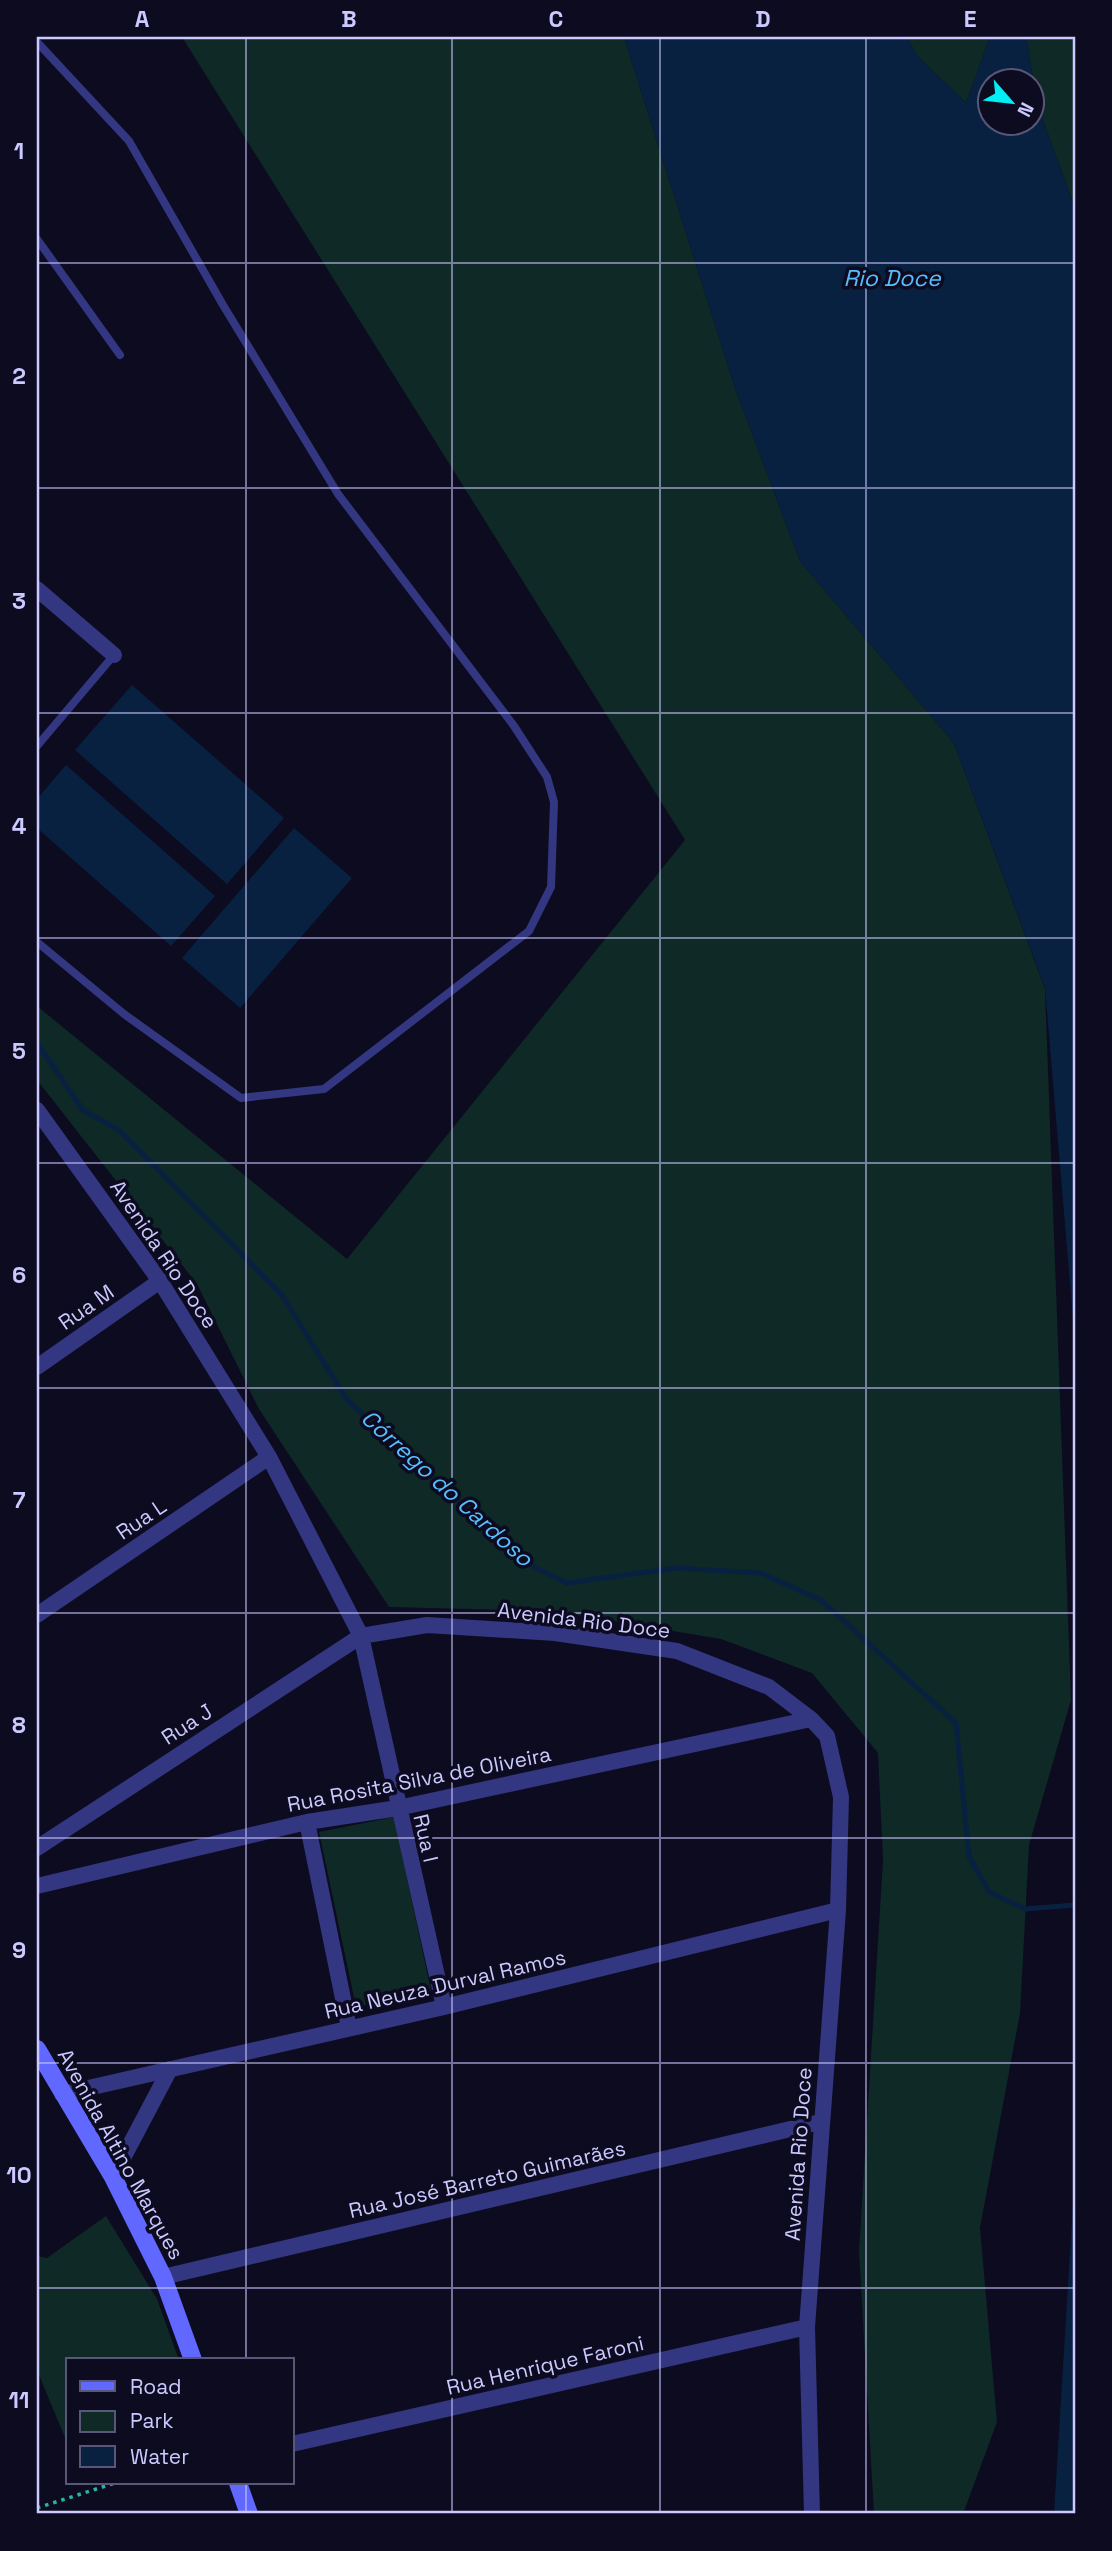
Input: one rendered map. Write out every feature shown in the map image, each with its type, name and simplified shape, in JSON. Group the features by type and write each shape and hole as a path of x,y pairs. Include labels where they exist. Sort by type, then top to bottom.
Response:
{"main road":[{"name":"Avenida Altino Marques","path":"37,2049 113,2177 163,2277 192,2358"},
{"path":"238,2484 249,2514"}],"street":[{"path":"37,589 114,655"},
{"name":"Avenida Rio Doce","path":"37,1110 43,1130 160,1281 270,1457 361,1636 427,1625 555,1633 677,1651 769,1687 811,1719 827,1736 841,1797 838,1910 820,2122 807,2327 811,2514"},
{"name":"Rua M","path":"37,1367 160,1281"},
{"name":"Rua L","path":"37,1615 270,1457"},
{"name":"Rua I","path":"361,1636 444,2007"},
{"name":"Rua J","path":"37,1848 361,1636"},
{"name":"Rua Rosita Silva de Oliveira","path":"37,1886 307,1822 398,1808 811,1719"},
{"path":"307,1822 349,2028"},
{"name":"Rua Neuza Durval Ramos","path":"62,2094 444,2007 838,1910"},
{"path":"113,2177 170,2069"},
{"name":"Rua José Barreto Guimarães","path":"163,2277 820,2122"},
{"name":"Rua Henrique Faroni","path":"294,2444 807,2327"}],"lane":[{"path":"37,42 129,141 223,305 338,494 514,726 547,777 554,802 551,887 529,931 392,1033 324,1089 241,1098 124,1014 37,942"},
{"path":"37,239 120,355"},
{"path":"37,746 114,655"}],"path":[{"path":"37,2508 112,2484"}],"green space":[{"path":"182,37 624,37 735,388 800,561 954,743 1045,989 1071,1700 1029,1845 1020,2013 980,2228 997,2422 963,2514 874,2514 859,2251 883,1860 878,1753 812,1673 721,1639 553,1611 389,1607 259,1409 197,1284 37,1080 37,1006 347,1259 685,840"},
{"path":"907,37 990,37 979,66 976,66 976,76 966,103 917,56"},
{"path":"1026,37 1075,37 1075,208 1046,129 1046,66 1031,66"},
{"path":"394,1817 431,1991 356,2007 319,1832"},
{"path":"106,2216 157,2299 178,2358 66,2358 66,2440 37,2370 37,2256 47,2258"}],"water":[{"name":"Rio Doce","path":"624,37 907,37 917,56 966,103 976,76 976,136 1046,136 1046,129 1075,208 1075,1342 1045,988 954,743 800,561 735,388"},
{"name":"Rio Doce","path":"990,37 1026,37 1031,66 979,66"},
{"path":"132,685 284,818 227,884 75,750"},
{"path":"66,765 215,896 171,946 37,828 37,799"},
{"path":"294,828 352,878 240,1008 182,958"},
{"path":"1075,2171 1075,2514 1054,2514"}],"waterway":[{"name":"Córrego do Cardoso","path":"37,1043 83,1110 120,1131 282,1295 347,1400 526,1563 567,1583 676,1568 761,1573 821,1600 956,1723 969,1856 989,1892 1025,1909 1075,1905"}]}
